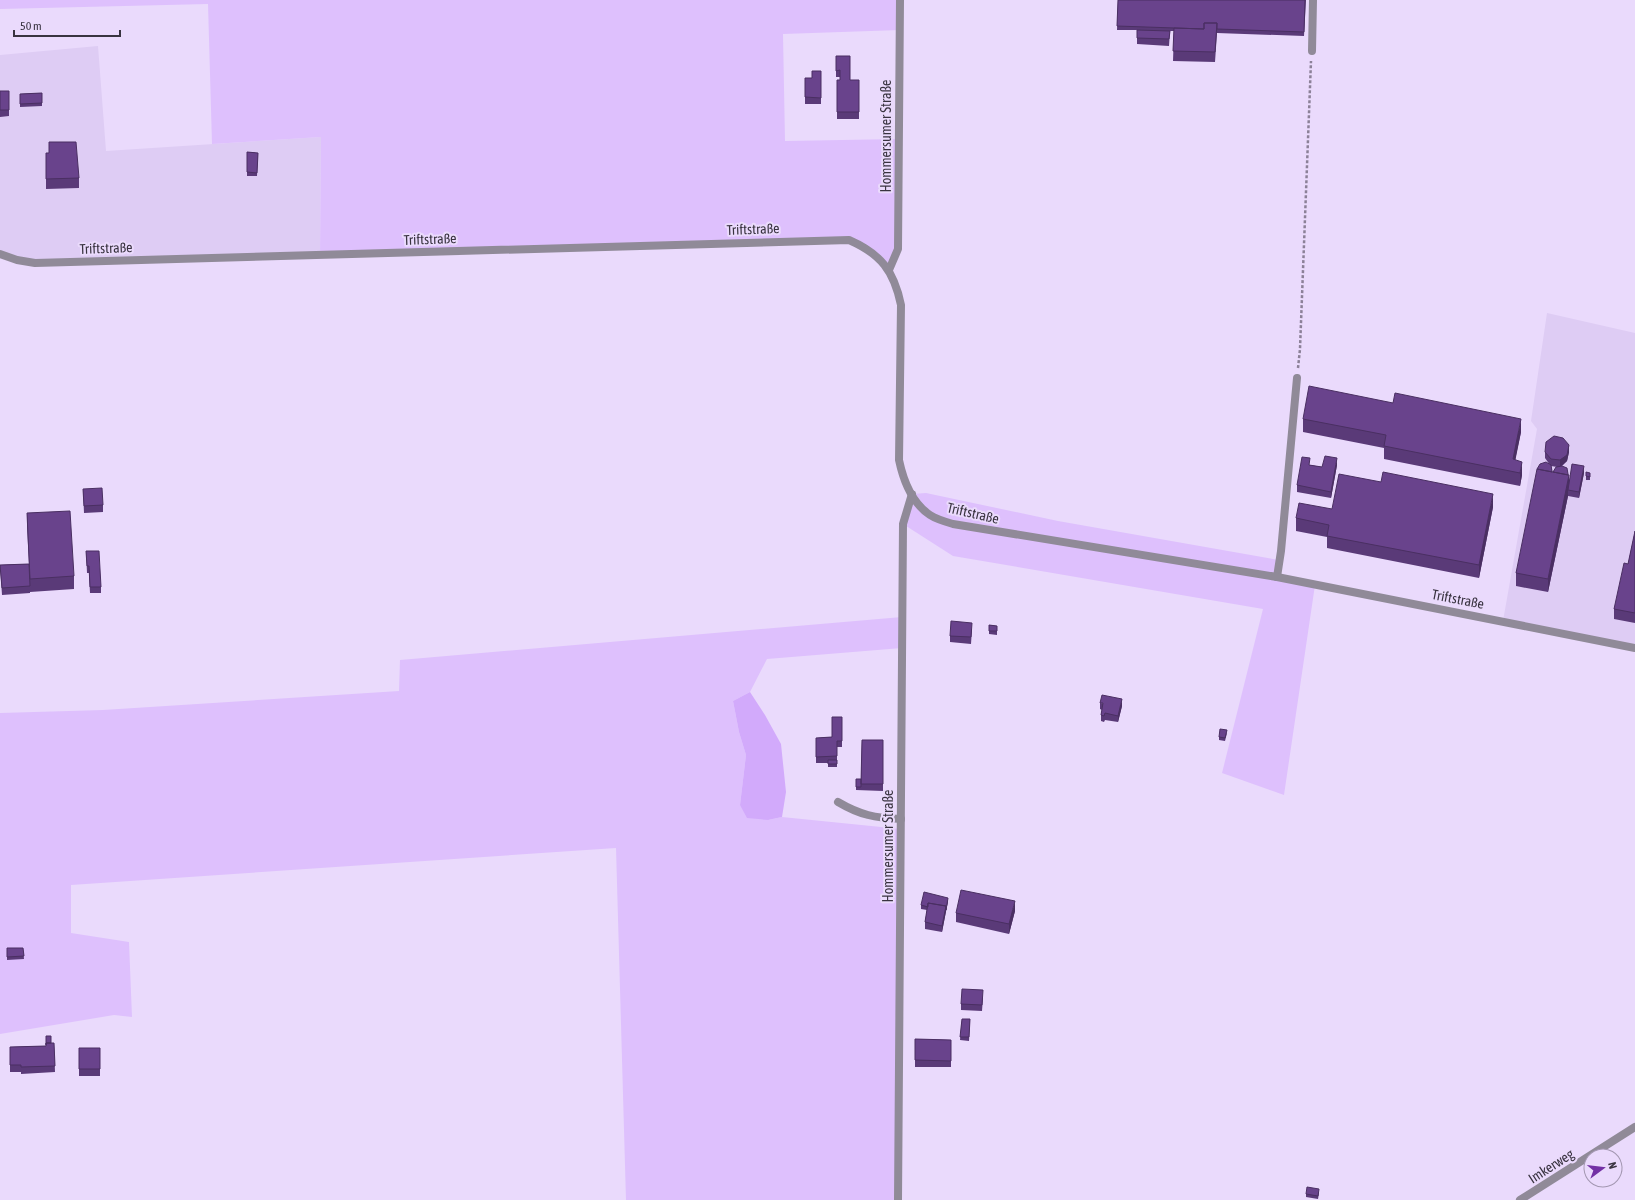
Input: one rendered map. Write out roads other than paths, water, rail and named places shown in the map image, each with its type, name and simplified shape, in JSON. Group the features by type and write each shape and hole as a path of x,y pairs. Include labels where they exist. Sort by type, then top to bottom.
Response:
{"street":[{"name":"Hommersumer Straße","path":"889,270 898,249 900,0"},
{"path":"1312,51 1313,0"},
{"name":"Triftstraße","path":"0,254 35,264 849,240 862,246 880,260 889,270 897,286 902,305 899,460 902,475 912,494 921,507 930,515 953,524 1277,577 1635,648"},
{"path":"1277,577 1281,551 1297,378"},
{"name":"Hommersumer Straße","path":"898,1200 903,524 912,494"},
{"path":"838,802 868,816 901,819"},
{"name":"Imkerweg","path":"1520,1200 1635,1127"}]}
